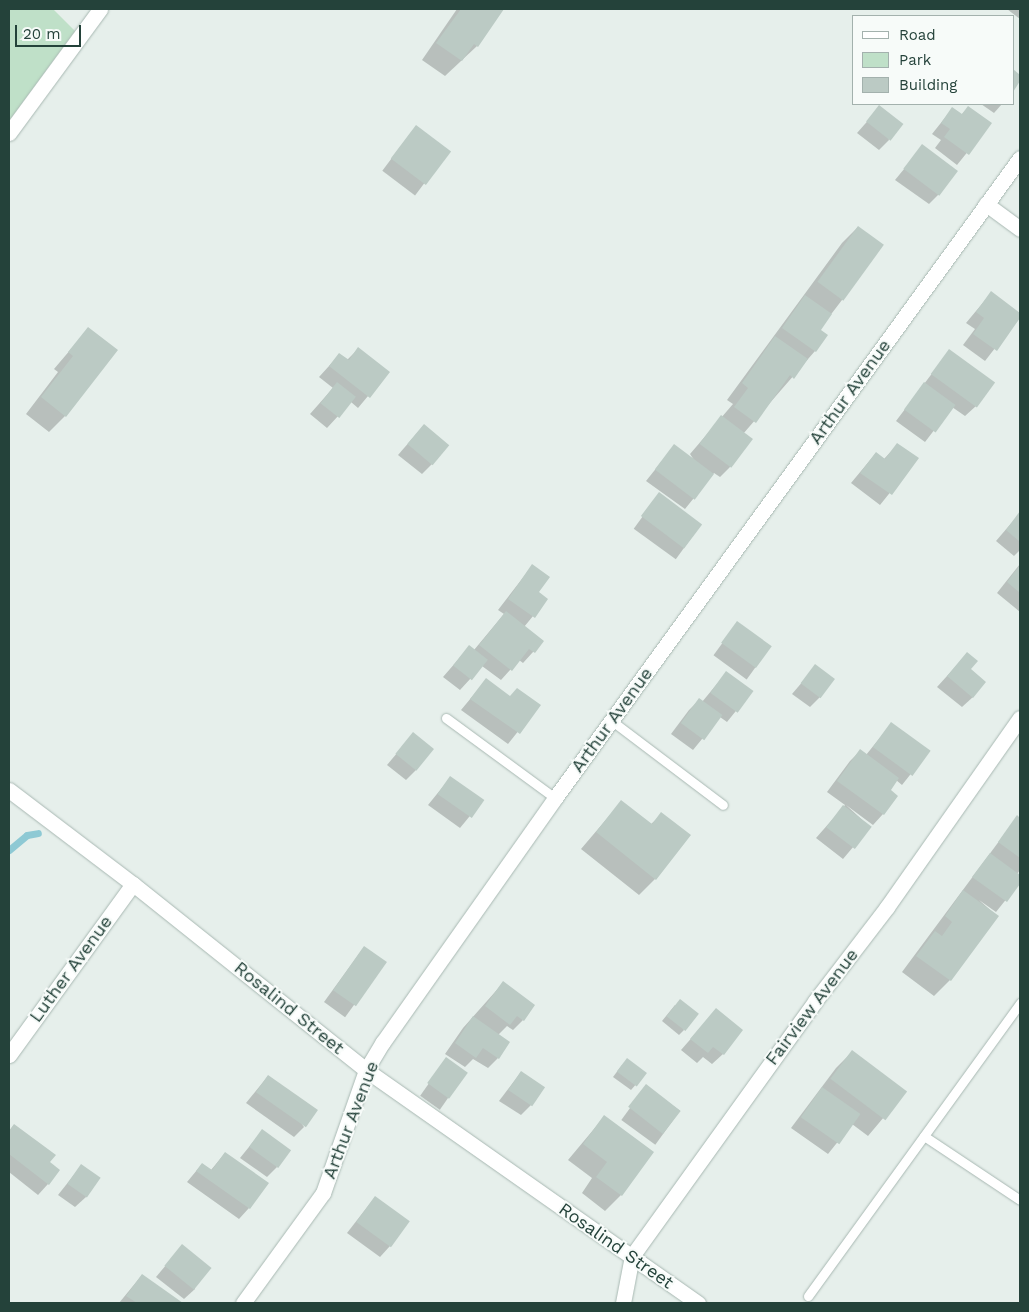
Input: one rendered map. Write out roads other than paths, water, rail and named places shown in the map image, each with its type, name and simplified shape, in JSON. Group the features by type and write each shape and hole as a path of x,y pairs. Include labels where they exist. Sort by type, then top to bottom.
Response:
{"street":[{"path":"9,133 100,9"},
{"name":"Arthur Avenue","path":"243,1303 323,1193 366,1070 554,798 612,721 1020,158"},
{"path":"986,204 1020,229"},
{"name":"Fairview Avenue","path":"623,1303 632,1256 815,1001 887,907 1020,718"},
{"name":"Rosalind Street","path":"9,790 133,884 366,1070 698,1303"},
{"name":"Luther Avenue","path":"9,1055 133,884"}],"lane":[{"path":"446,718 554,798"},
{"path":"612,721 724,805"},
{"path":"808,1296 1020,1003"},
{"path":"924,1136 1020,1200"}],"waterway":[{"path":"9,850 27,835 38,833"}]}
